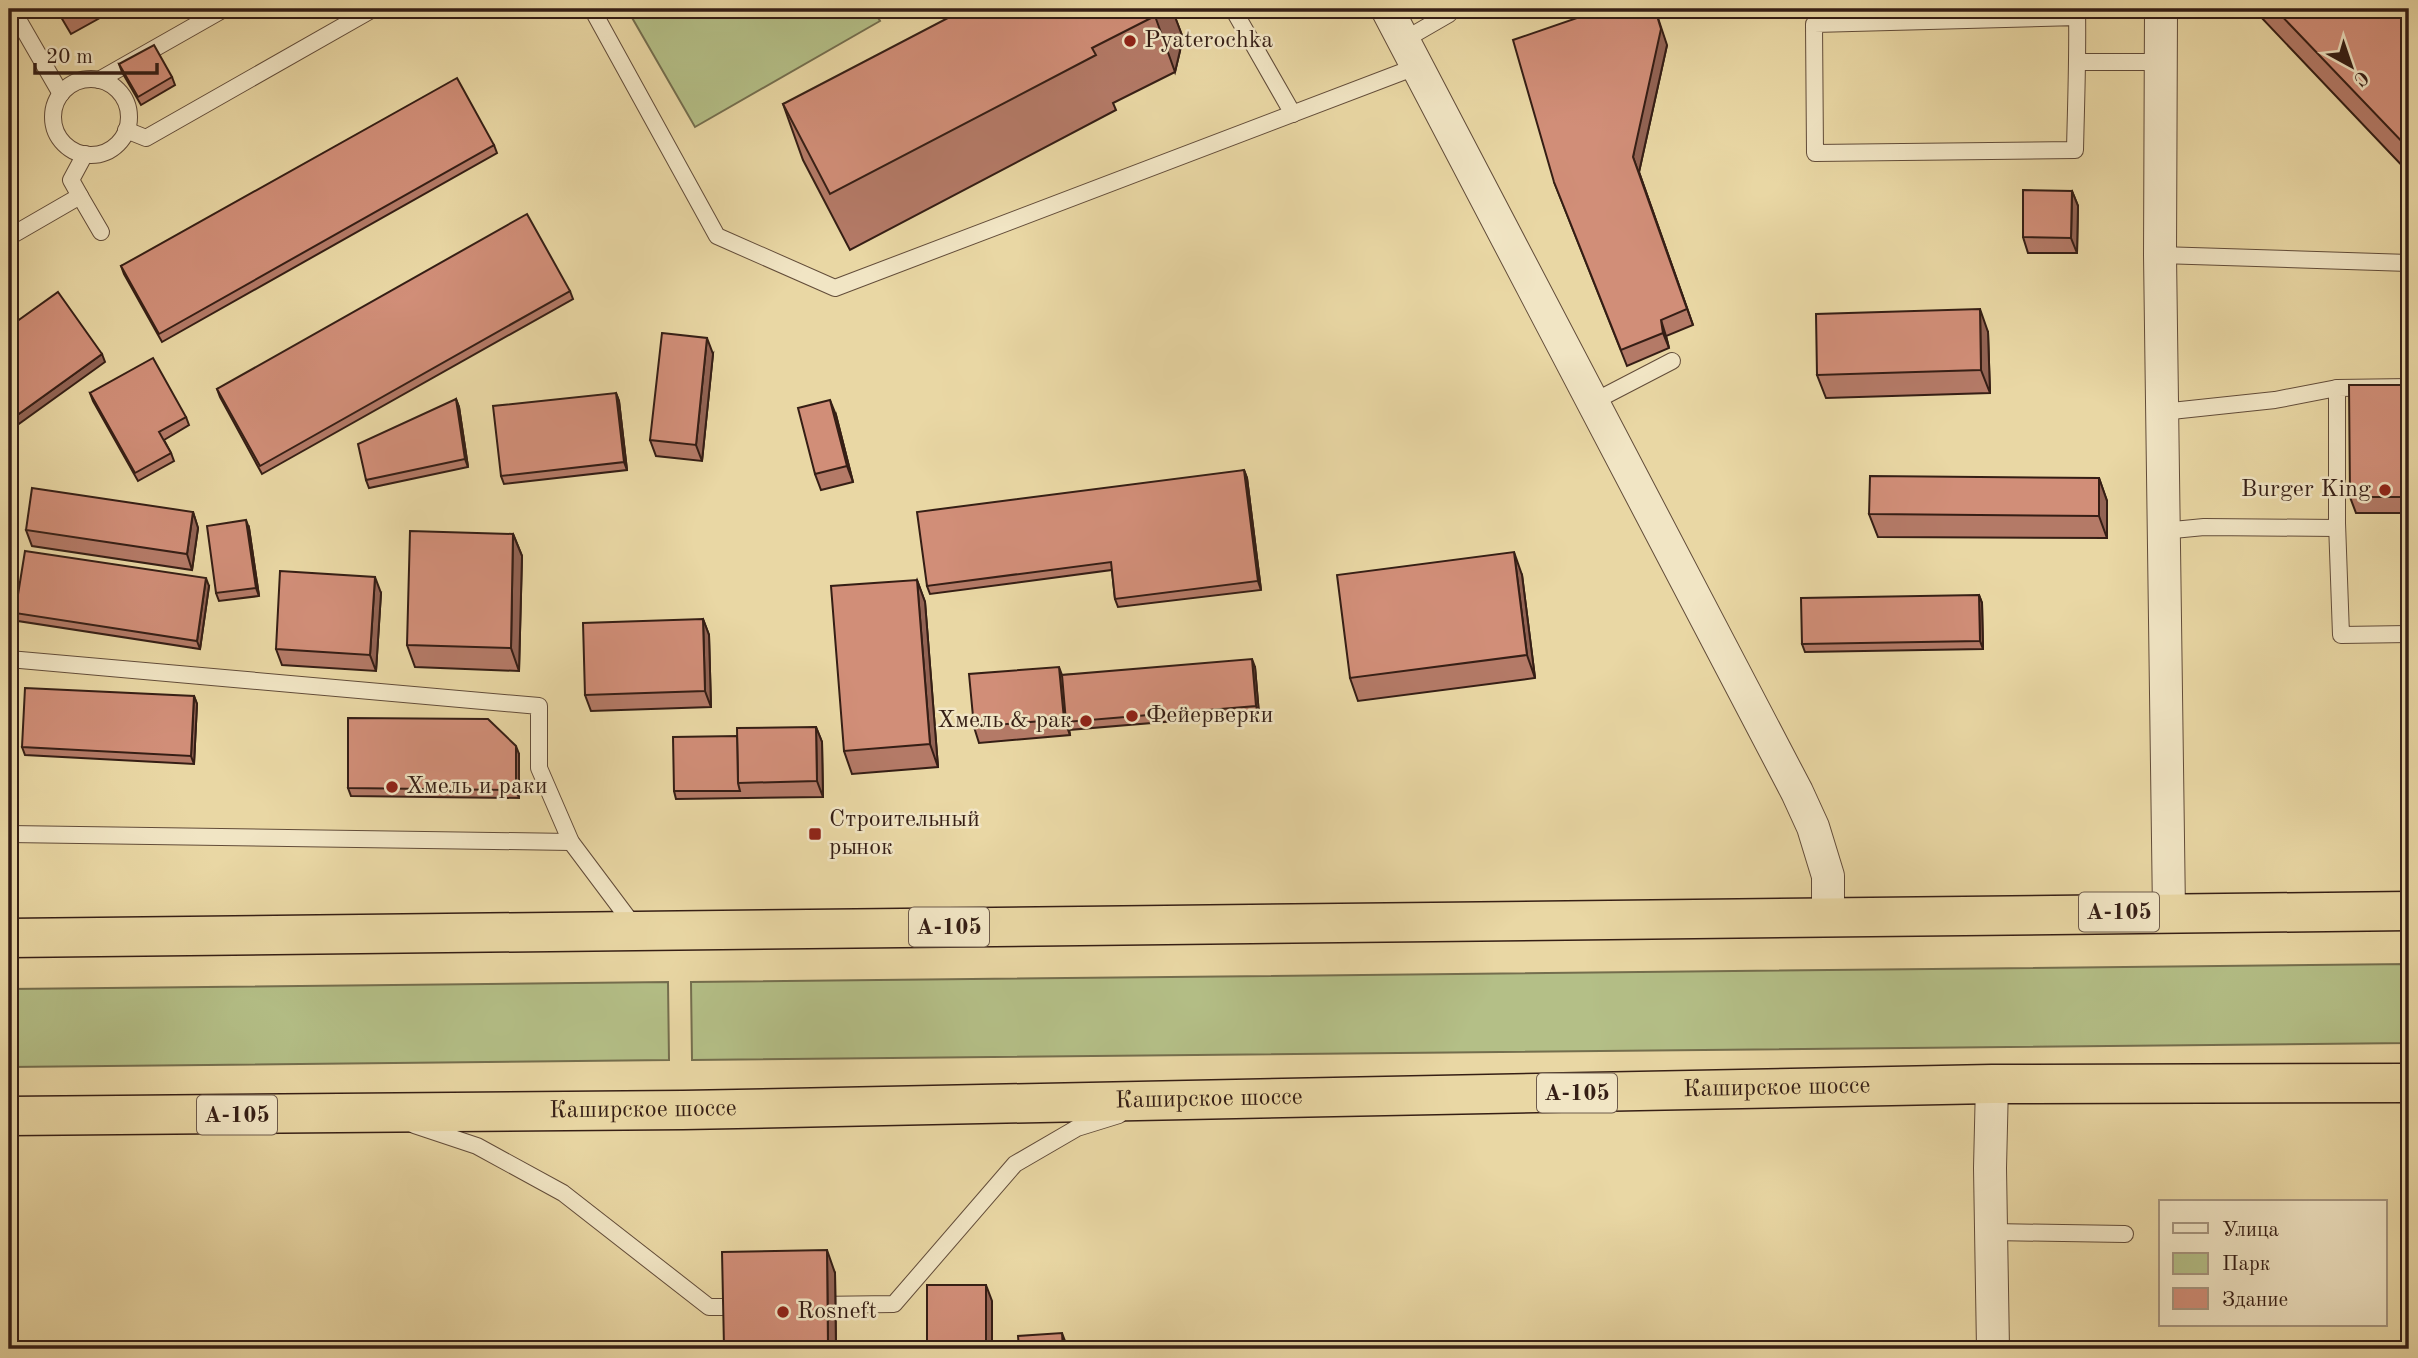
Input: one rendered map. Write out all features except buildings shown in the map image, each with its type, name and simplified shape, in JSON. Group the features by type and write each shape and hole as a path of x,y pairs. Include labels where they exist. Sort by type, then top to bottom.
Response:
{"highway":[{"name":"А-105","path":"9,939 1828,915 2409,911"},
{"name":"Каширское шоссе","path":"9,1116 382,1114 1992,1084 2409,1083"}],"street":[{"path":"1387,9 1797,792 1813,827 1828,876 1828,915"},
{"path":"2161,9 2160,256 2169,912"},
{"path":"1992,1084 1993,1349"}],"lane":[{"path":"12,9 61,94"},
{"path":"99,80 224,9"},
{"path":"592,9 717,236 835,288 1293,114 1411,53 1449,13"},
{"path":"1233,9 1293,114"},
{"path":"126,130 146,138 364,11"},
{"path":"2077,13 2075,150 1815,153 1814,24 2077,13"},
{"path":"2077,62 2161,62"},
{"path":"79,80 99,80 112,85 124,97 129,113 126,130 117,144 102,153 85,154 69,149 58,136 53,120 55,103 64,88 79,80"},
{"path":"85,154 71,180 101,232"},
{"path":"9,237 80,196"},
{"path":"2160,256 2409,263"},
{"path":"1593,402 1672,360"},
{"path":"2337,387 2337,528 2341,635 2409,634"},
{"path":"2162,412 2275,400 2337,387 2409,387"},
{"path":"2163,531 2204,527 2337,528"},
{"path":"9,659 539,706 539,768 571,842 638,932"},
{"path":"9,834 571,842"},
{"path":"802,1306 894,1304 1015,1164 1077,1128 1161,1101"},
{"path":"382,1114 477,1146 563,1193 709,1307 762,1306"},
{"path":"1992,1232 2125,1234"}],"green space":[{"path":"627,9 873,9 880,21 695,127"},
{"path":"2409,964 2409,1043 692,1060 691,982"},
{"path":"668,982 669,1060 9,1067 9,989"}],"place":[{"name":"Pyaterochka","path":"1130,41"},
{"name":"Burger King","path":"2385,490"},
{"name":"Фейерверки","path":"1132,716"},
{"name":"Хмель & рак","path":"1086,721"},
{"name":"Хмель и раки","path":"392,787"},
{"name":"Строительный рынок","path":"815,834"},
{"name":"Rosneft","path":"783,1312"}]}
